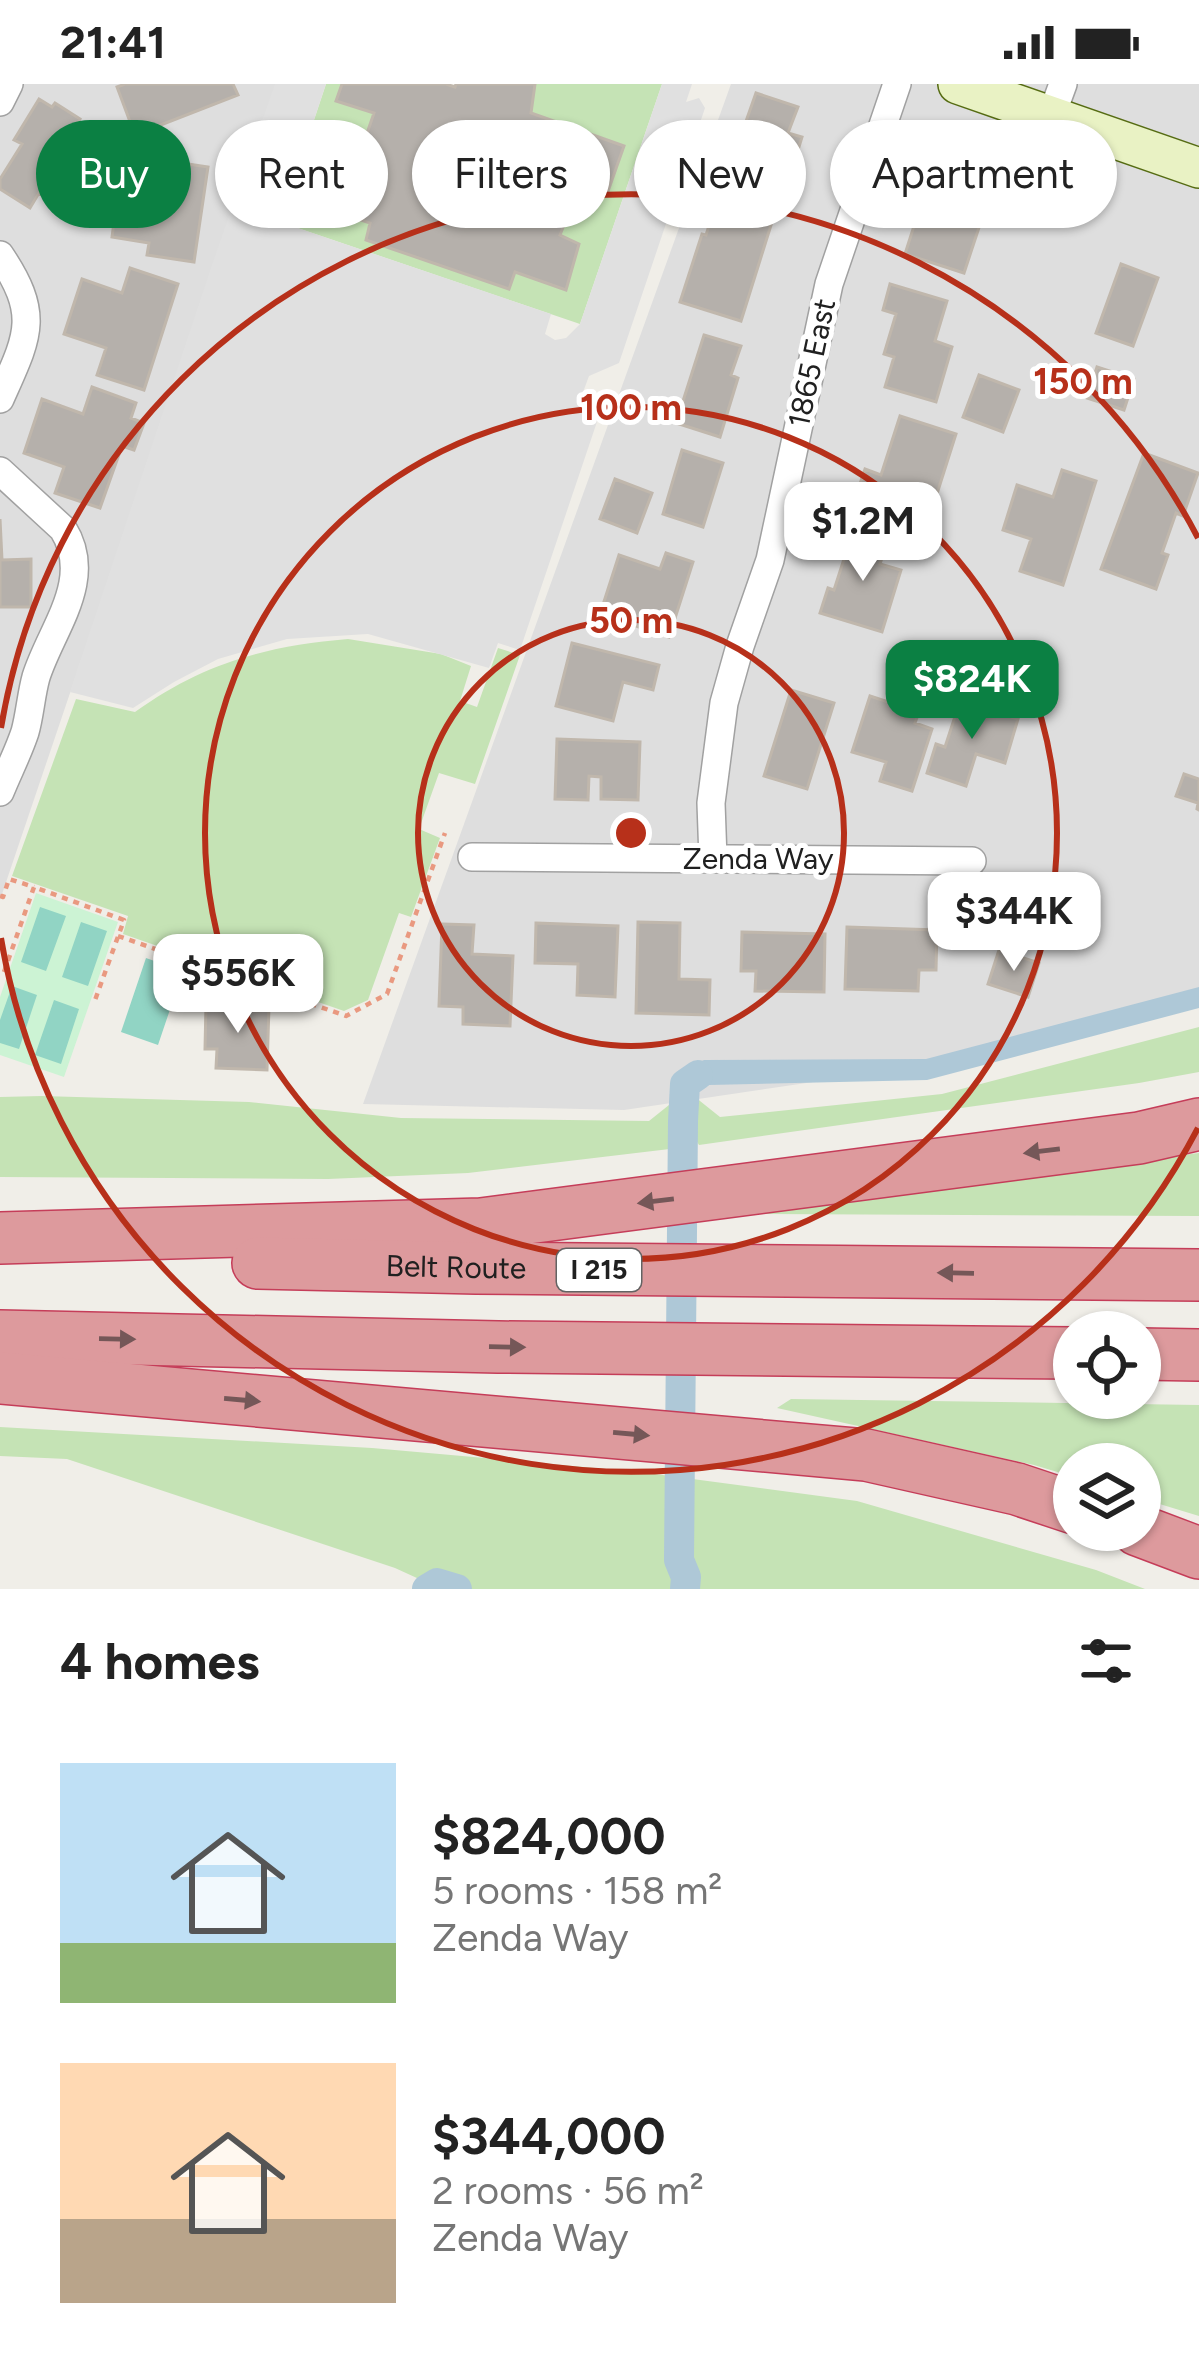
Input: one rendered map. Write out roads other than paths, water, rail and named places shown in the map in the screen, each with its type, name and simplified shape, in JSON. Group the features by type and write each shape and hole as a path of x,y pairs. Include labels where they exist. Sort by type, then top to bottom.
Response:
{"highway":[{"path":"0,1238 481,1224 1199,1128"},
{"name":"Belt Route","path":"0,1256 476,1268 1199,1275"},
{"path":"0,1336 497,1348 1053,1354"},
{"path":"1161,1354 1199,1355"},
{"path":"0,1378 866,1455 1053,1501"},
{"path":"1161,1539 1199,1553"}],"street":[{"path":"0,102 9,84"},
{"name":"1865 East","path":"713,859 710,803 724,703 770,560 829,284 896,84"},
{"path":"958,84 1057,100 1199,168"},
{"path":"0,255 22,292 27,319 23,344 0,399"},
{"path":"0,471 63,529 73,549 74,575 59,628 35,681 25,731 0,792"},
{"name":"Zenda Way","path":"472,856 972,861"}],"water":[{"path":"1199,987 1199,1008 927,1080 709,1085 694,1091 694,1109 670,1105 674,1076 704,1060 926,1059"}],"waterway":[{"path":"685,1589 679,1560 683,1121 685,1084 698,1075"},
{"path":"427,1589 437,1583 457,1589"}]}
